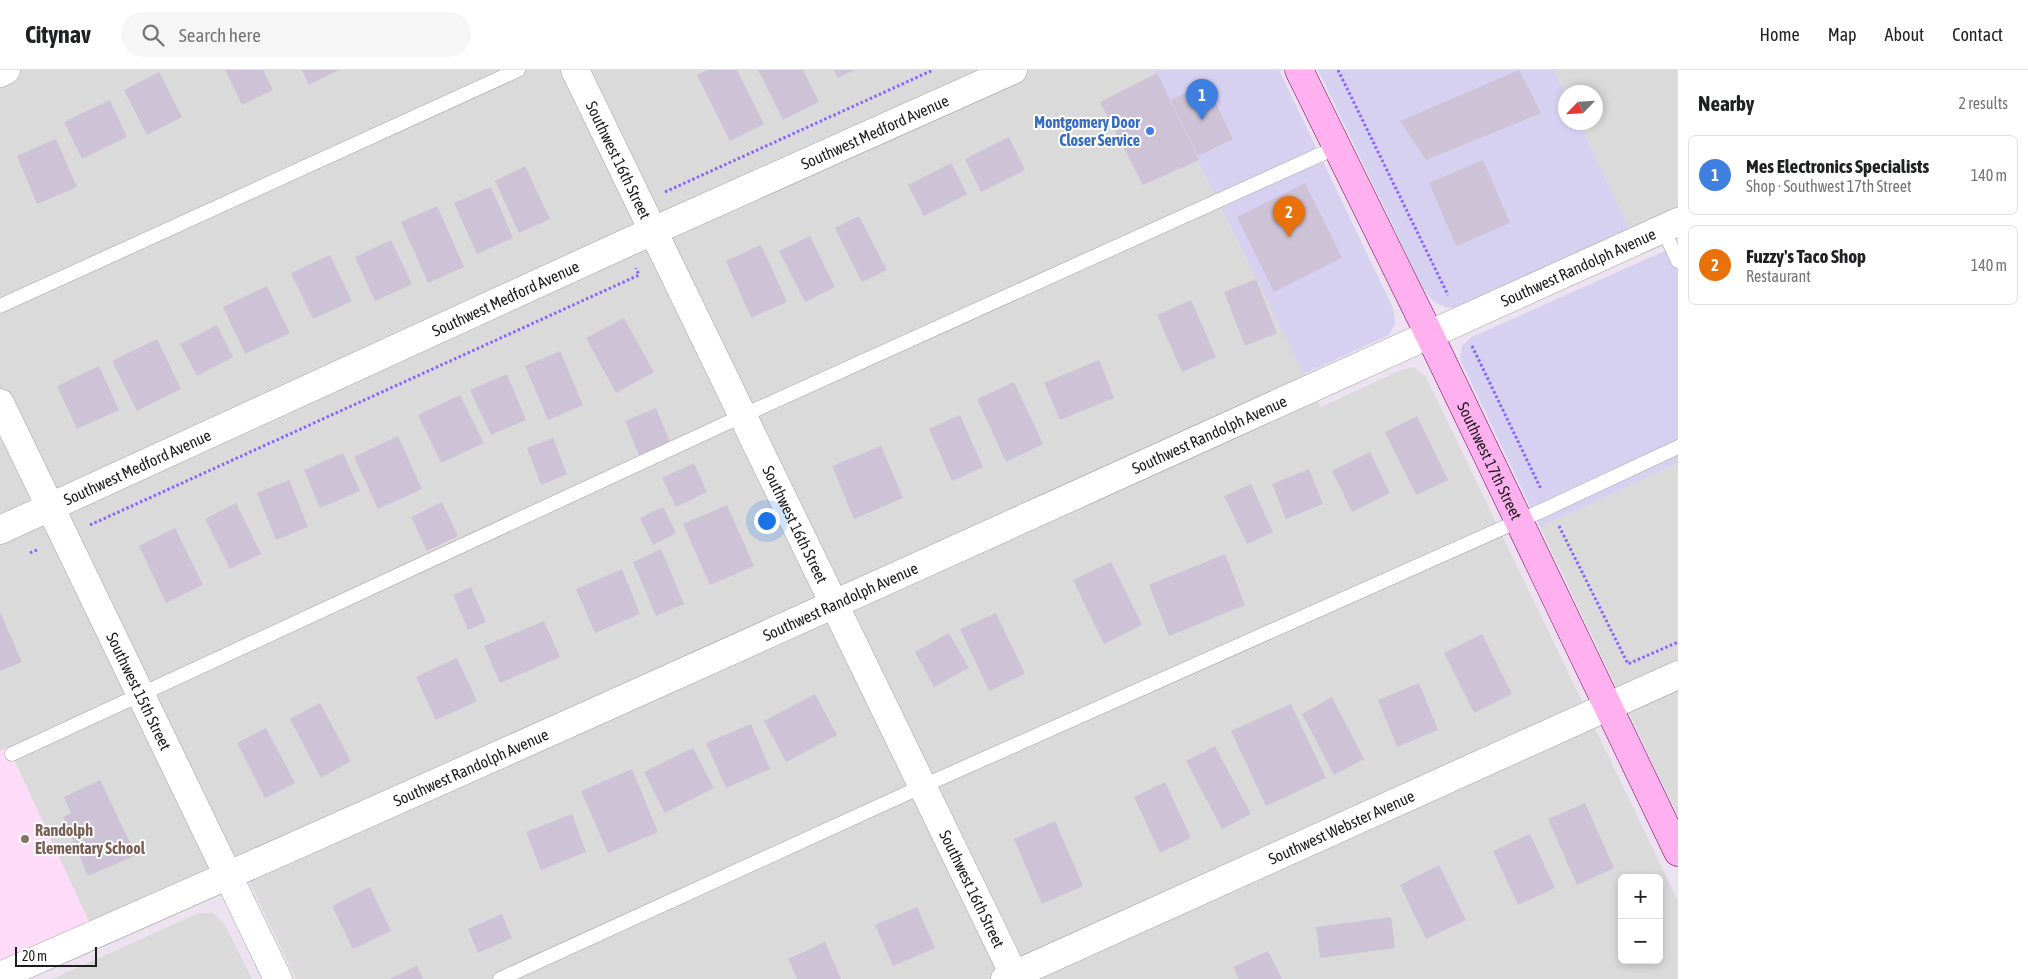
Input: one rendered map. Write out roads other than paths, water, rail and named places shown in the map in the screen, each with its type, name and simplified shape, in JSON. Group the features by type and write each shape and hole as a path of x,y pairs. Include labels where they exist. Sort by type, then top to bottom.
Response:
{"main road":[{"name":"Southwest 17th Street","path":"1299,70 1429,334 1678,852"}],"street":[{"path":"0,73 6,70"},
{"name":"Southwest 16th Street","path":"575,70 652,232 744,415 923,786 1012,978"},
{"name":"Southwest Medford Avenue","path":"0,530 652,232 1013,70"},
{"name":"Southwest Randolph Avenue","path":"0,976 835,604 1670,226"},
{"name":"Southwest 15th Street","path":"0,403 278,979"},
{"name":"Southwest Webster Avenue","path":"1012,978 1678,675"}],"lane":[{"path":"0,306 518,70"},
{"path":"12,754 744,415 1337,147"},
{"path":"1670,226 1678,261"},
{"path":"500,979 923,786 1550,507 1678,447"}],"place":[{"name":"Mes Electronics Specialists","path":"1202,120"},
{"name":"Montgomery Door Closer Service","path":"1150,131"},
{"name":"Fuzzy's Taco Shop","path":"1289,237"},
{"name":"Randolph Elementary School","path":"25,839"}]}
